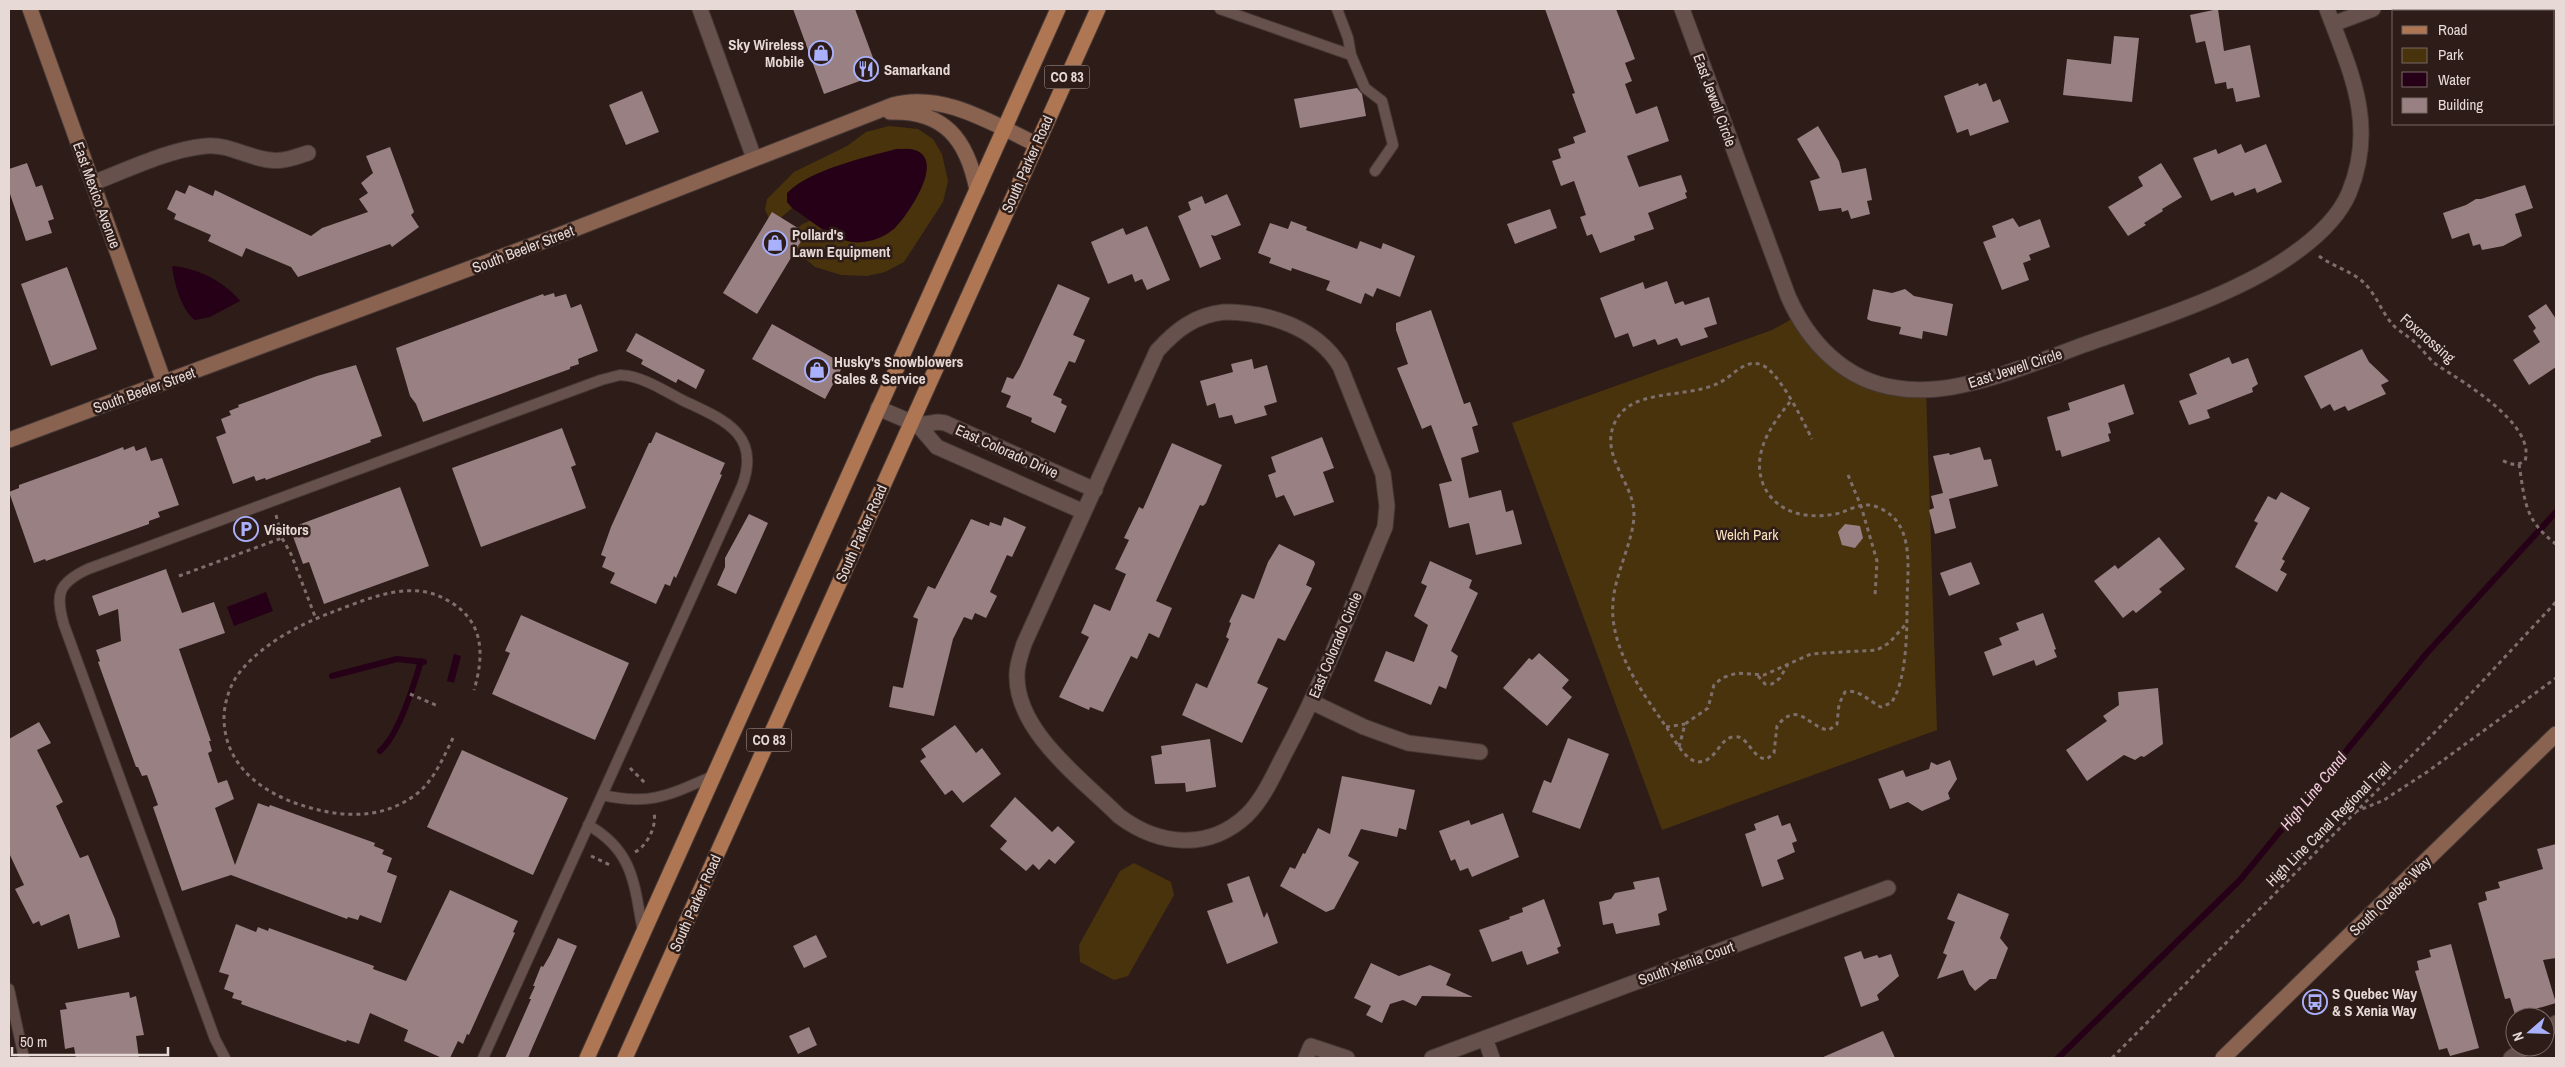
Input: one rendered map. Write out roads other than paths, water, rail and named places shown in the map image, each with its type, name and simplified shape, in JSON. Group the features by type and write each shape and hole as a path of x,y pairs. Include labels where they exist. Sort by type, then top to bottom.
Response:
{"main road":[{"name":"CO 83","path":"587,1058 1058,9"},
{"name":"South Parker Road","path":"625,1058 915,423 1036,144 1098,9"}],"street":[{"name":"East Mexico Avenue","path":"30,9 164,382"},
{"path":"700,9 754,158"},
{"name":"East Jewell Circle","path":"1682,9 1797,316 1812,338 1834,360 1848,370 1872,382 1896,388 1926,390 1960,385 2014,370 2132,328 2226,291 2268,270 2305,244 2330,221 2348,195 2358,166 2361,149 2362,120 2359,101 2327,9"},
{"path":"2333,24 2373,9"},
{"name":"South Beeler Street","path":"9,440 549,240 893,105 918,100 957,109 1036,144"},
{"path":"866,115 909,112 941,123 956,136 967,154 977,190"},
{"path":"93,183 176,152 207,146 229,148 268,160 288,159 308,153"},
{"name":"East Colorado Circle","path":"1224,312 1255,313 1307,332 1331,351 1340,366 1383,474 1387,506 1385,527 1312,702 1261,798 1247,815 1229,828 1209,837 1187,841 1164,839 1132,826 1119,816 1044,742 1026,716 1019,696 1017,674 1024,644 1084,512 1157,351 1191,321 1210,314 1224,312"},
{"name":"East Colorado Drive","path":"878,408 915,423 945,423 1095,490"},
{"name":"East Colorado Drive","path":"915,423 937,447 1084,512"},
{"path":"1312,702 1379,733 1408,743 1480,752"},
{"name":"South Quebec Way","path":"2227,1057 2556,734"},
{"name":"South Xenia Court","path":"1432,1058 1888,888"},
{"path":"1485,1038 1492,1058"},
{"path":"1306,1058 1311,1046 1347,1058"}],"lane":[{"path":"1220,9 1351,56"},
{"path":"1337,9 1348,38 1351,56 1366,88 1382,101 1393,145 1375,171"},
{"path":"225,1058 215,1039 64,625 59,608 59,595 68,580 88,569 613,376 637,378 724,421 739,435 747,449 748,464 746,477 483,1058"},
{"path":"602,795 631,800 650,800 713,776"},
{"path":"588,825 609,838 625,857 632,875 643,932"},
{"path":"9,989 24,1058"}],"water":[{"path":"896,149 916,150 922,154 926,161 927,171 913,204 891,232 869,241 852,242 844,240 821,228 792,208 787,202 787,193 810,177 839,165"},
{"path":"172,266 181,267 209,277 226,287 240,301 210,317 195,320 182,303 174,280"},
{"path":"266,592 273,611 234,626 227,607"},
{"path":"454,654 461,656 454,683 447,681"}],"waterway":[{"name":"High Line Canal","path":"2058,1058 2240,880 2426,654 2556,512"},
{"path":"332,676 397,659 424,662"},
{"path":"380,751 387,744 399,722 410,696 421,661"}],"place":[{"name":"Sky Wireless Mobile","path":"821,53"},
{"name":"Samarkand","path":"866,69"},
{"name":"Pollard's Lawn Equipment","path":"775,243"},
{"name":"Husky's Snowblowers Sales & Service","path":"817,370"},
{"name":"Visitors","path":"246,529"},
{"name":"S Quebec Way & S Xenia Way","path":"2315,1002"}],"park label":[{"name":"Welch Park","path":"1747,534"}]}
